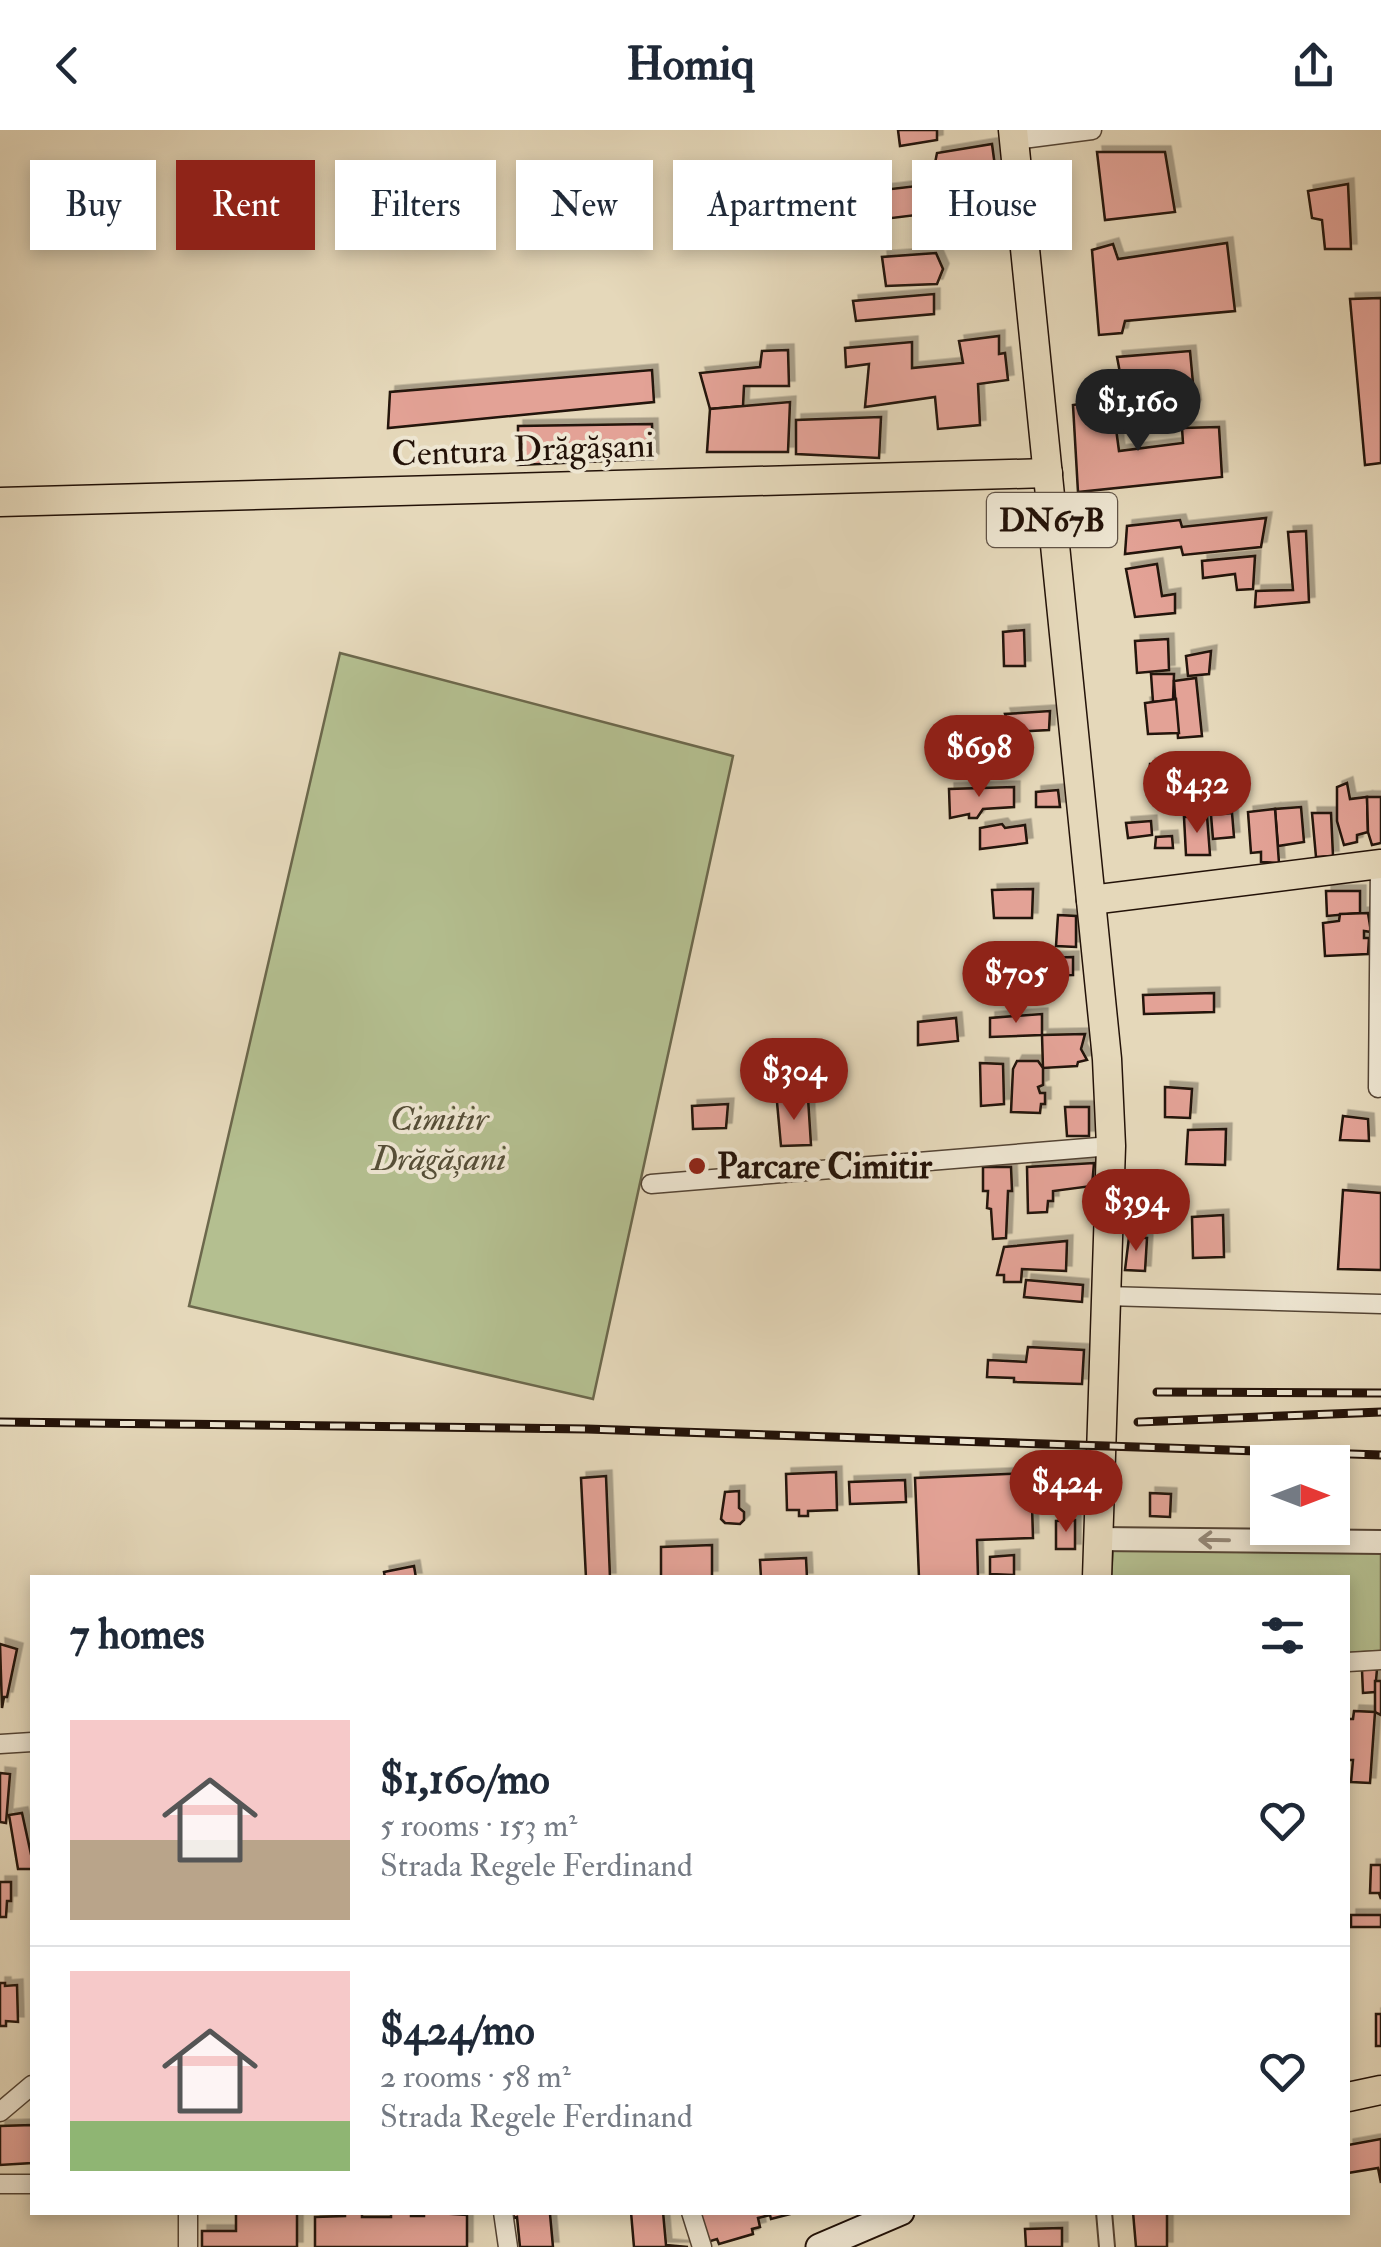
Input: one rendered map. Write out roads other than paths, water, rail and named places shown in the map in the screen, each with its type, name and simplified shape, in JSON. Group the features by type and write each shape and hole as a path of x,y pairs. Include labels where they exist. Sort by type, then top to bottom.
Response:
{"main road":[{"name":"DN67B","path":"1014,135 1106,1046 1111,1146 1096,1575"},
{"name":"Centura Drăgășani","path":"0,502 1048,473"},
{"path":"1090,900 1380,864"},
{"path":"1350,2097 1381,2090"},
{"path":"819,2247 894,2215"}],"street":[{"path":"1014,135 1092,130"},
{"path":"1378,1088 1380,864"},
{"path":"650,1184 1111,1146"},
{"path":"1106,1296 1381,1304"},
{"path":"1098,1539 1381,1542"},
{"path":"1350,1662 1381,1660"},
{"path":"0,1744 30,1742"},
{"path":"0,2112 30,2087"},
{"path":"0,2184 30,2184"},
{"path":"188,2215 188,2247"},
{"path":"504,2215 508,2247"},
{"path":"692,2215 702,2247"},
{"path":"1104,2215 1106,2247"}],"railway":[{"path":"1157,1392 1381,1393"},
{"path":"1138,1422 1381,1412"},
{"path":"0,1422 587,1429 1381,1455"}],"place":[{"name":"Parcare Cimitir","path":"697,1166"}],"park label":[{"name":"Cimitir Drăgășani","path":"439,1138"}]}
